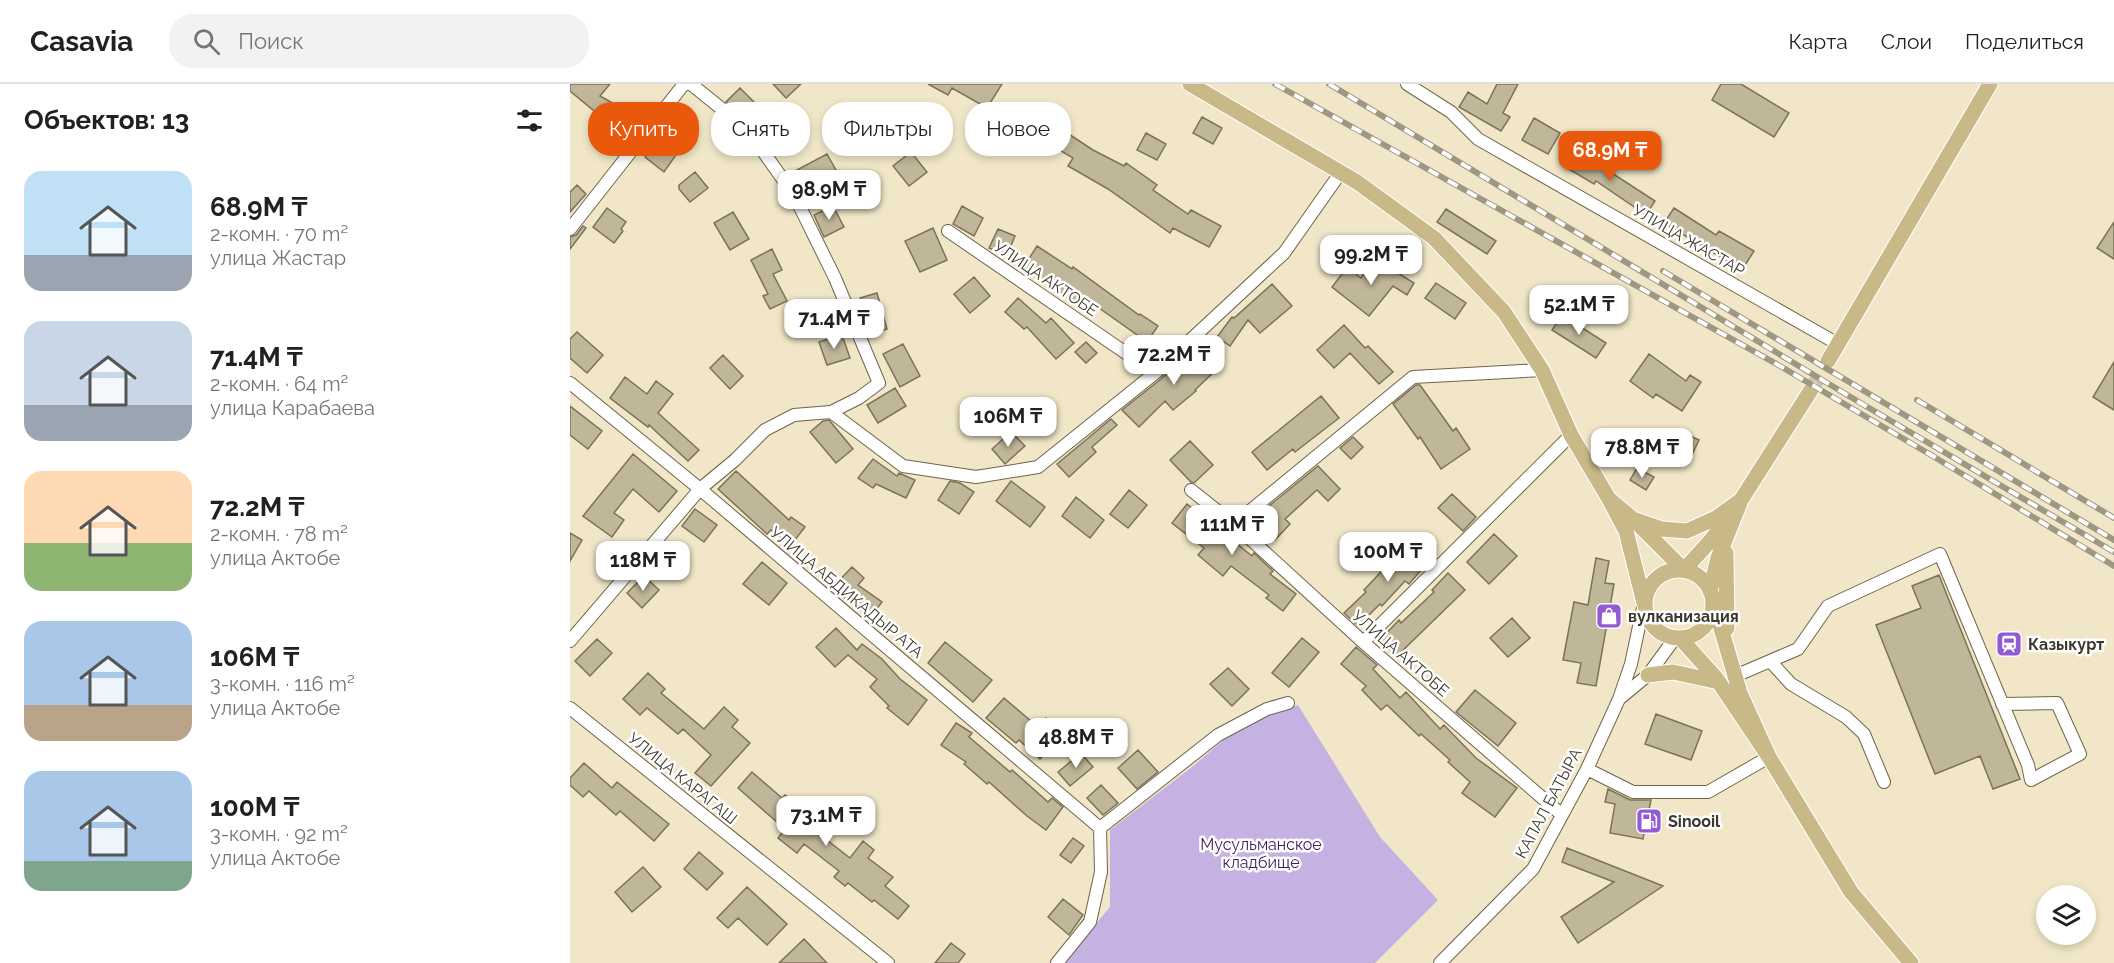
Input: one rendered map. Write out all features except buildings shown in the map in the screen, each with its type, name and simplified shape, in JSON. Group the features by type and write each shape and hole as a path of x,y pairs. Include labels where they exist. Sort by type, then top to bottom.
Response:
{"main road":[{"path":"1190,84 1341,172 1434,238 1504,312 1542,370 1571,435 1626,531 1646,615 1651,625 1660,633 1678,639 1719,682 1769,757 1851,892 1911,963"},
{"path":"1828,361 1990,84"},
{"path":"1644,603 1647,591 1653,582 1662,574 1684,570 1712,538 1741,500 1810,390"},
{"path":"1609,499 1633,519 1684,570 1704,581 1712,596 1740,693 1769,757"},
{"path":"1633,519 1662,529 1687,531 1716,518 1741,500"},
{"path":"1678,639 1692,636 1708,622 1712,612 1718,558 1741,500"},
{"path":"1725,540 1727,649"},
{"path":"1648,675 1673,672 1719,682"}],"street":[{"path":"570,228 684,84"},
{"path":"570,642 700,489 735,460 765,430 794,415 831,412 859,398 879,383 835,278 794,195 748,130 691,84"},
{"name":"УЛИЦА ЖАСТАР","path":"1407,84 1451,112 1478,139 1838,344"},
{"path":"831,412 903,466 976,477 1038,467 1155,373 1284,253 1341,172"},
{"name":"УЛИЦА АКТОБЕ","path":"948,231 1155,373"},
{"path":"1234,524 1413,377 1542,370"},
{"name":"УЛИЦА АБДИКАДЫР АТА","path":"570,383 700,489 1100,828"},
{"path":"1363,642 1571,435"},
{"name":"УЛИЦА АКТОБЕ","path":"1191,490 1234,524 1363,642 1562,814"},
{"path":"1735,676 1798,649 1828,606 1940,554 2002,704 2028,765 2031,780 2080,754 2057,703 2002,704"},
{"name":"КАПАЛ БАТЫРА","path":"1440,963 1533,869 1587,769 1619,699 1631,664 1644,603"},
{"name":"КАПАЛ БАТЫРА","path":"1619,699 1648,675 1678,639"},
{"path":"1770,661 1791,684 1846,717 1864,734 1884,782"},
{"path":"1057,963 1090,922 1101,872 1100,828 1218,735 1267,709 1288,703"},
{"name":"УЛИЦА КАРАГАШ","path":"570,708 888,963"},
{"path":"1587,769 1633,792 1708,792 1769,757"}],"green space":[{"name":"Мусульманское кладбище","path":"1298,705 1380,837 1438,900 1375,963 1063,963 1110,907 1110,830 1192,767 1234,731 1274,712"}],"tunnel":[{"path":"1811,390 1828,361"}],"railway":[{"path":"1275,84 1780,366 2114,566"},
{"path":"1329,84 2114,552"},
{"path":"1663,271 2114,540"},
{"path":"1917,400 2114,518"}],"place":[{"name":"вулканизация","path":"1609,616"},
{"name":"Казыкурт","path":"2009,644"},
{"name":"Sinooil","path":"1649,821"}]}
